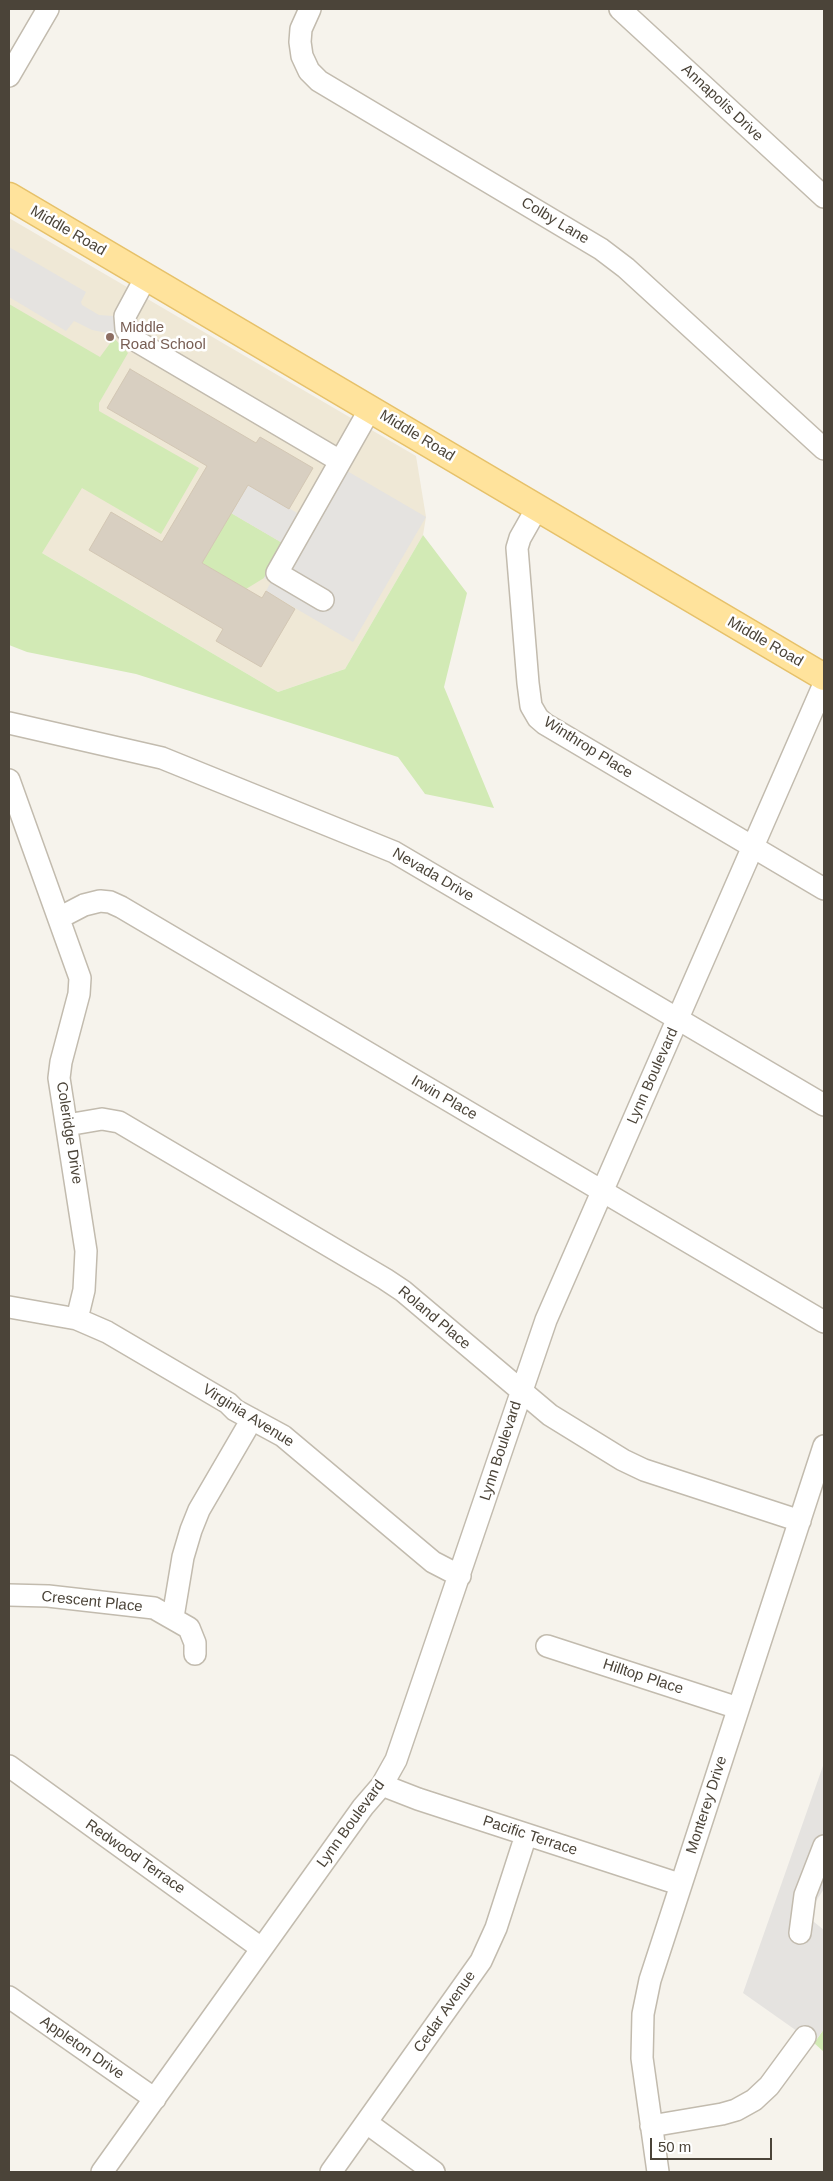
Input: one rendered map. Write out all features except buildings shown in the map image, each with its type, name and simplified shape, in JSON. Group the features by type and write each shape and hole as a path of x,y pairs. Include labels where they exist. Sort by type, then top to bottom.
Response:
{"main road":[{"name":"Middle Road","path":"9,196 824,677"}],"street":[{"path":"9,76 48,9"},
{"name":"Colby Lane","path":"310,9 301,28 300,42 302,56 310,71 319,81 601,249 626,268 824,449"},
{"name":"Annapolis Drive","path":"620,9 824,197"},
{"path":"146,277 125,316 126,329 133,339 340,461"},
{"path":"323,600 277,573 370,409"},
{"name":"Winthrop Place","path":"537,508 520,538 517,548 528,683 531,706 538,718 553,729 824,889"},
{"name":"Lynn Boulevard","path":"102,2172 363,1807 382,1785 402,1744 546,1320 824,684"},
{"name":"Nevada Drive","path":"9,723 170,761 394,852 824,1105"},
{"name":"Coleridge Drive","path":"9,780 80,978 79,994 61,1062 60,1089 86,1251 84,1290 77,1319"},
{"name":"Irwin Place","path":"59,918 84,905 100,901 110,902 121,907 824,1322"},
{"name":"Roland Place","path":"67,1126 102,1119 119,1122 391,1283 550,1415 623,1460 644,1470 800,1521"},
{"name":"Virginia Avenue","path":"9,1307 77,1319 107,1332 283,1436 433,1562 460,1576"},
{"path":"173,1618 183,1557 191,1530 199,1510 252,1419"},
{"name":"Monterey Drive","path":"658,2172 642,2058 643,2014 650,1980 679,1884 824,1446"},
{"name":"Crescent Place","path":"9,1595 48,1596 154,1608 189,1628 195,1643 195,1654"},
{"name":"Hilltop Place","path":"547,1646 738,1708"},
{"name":"Redwood Terrace","path":"9,1766 262,1948"},
{"name":"Pacific Terrace","path":"382,1785 418,1799 679,1884"},
{"name":"Cedar Avenue","path":"331,2172 481,1961 496,1928 526,1835"},
{"path":"800,1933 805,1895 824,1846"},
{"name":"Appleton Drive","path":"9,1997 155,2099"},
{"path":"651,2126 722,2114 736,2110 754,2100 769,2086 805,2037"},
{"path":"366,2123 434,2172"}],"shaded area":[{"name":"Middle Road School","path":"9,218 416,456 426,517 423,535 345,669 278,692 42,553 9,572"},
{"path":"9,247 86,292 81,302 82,305 99,315 113,316 117,335 92,330 74,321 66,331 9,297"},
{"path":"330,461 426,517 353,642 266,591 271,582 264,578 284,544 231,513 248,485 299,514"},
{"path":"824,1763 824,1889 810,1910 809,1918 824,1930 824,2029 814,2043 743,1993"}],"green space":[{"path":"9,304 100,357 114,338 128,353 99,403 99,411 199,468 161,534 82,488 42,553 278,692 345,669 423,535 467,593 444,687 494,808 425,794 398,757 136,674 27,652 9,645"},
{"path":"231,513 284,544 264,578 246,589 202,563"},
{"path":"824,2029 824,2052 814,2043"}],"place":[{"name":"Middle Road School","path":"110,337"}]}
